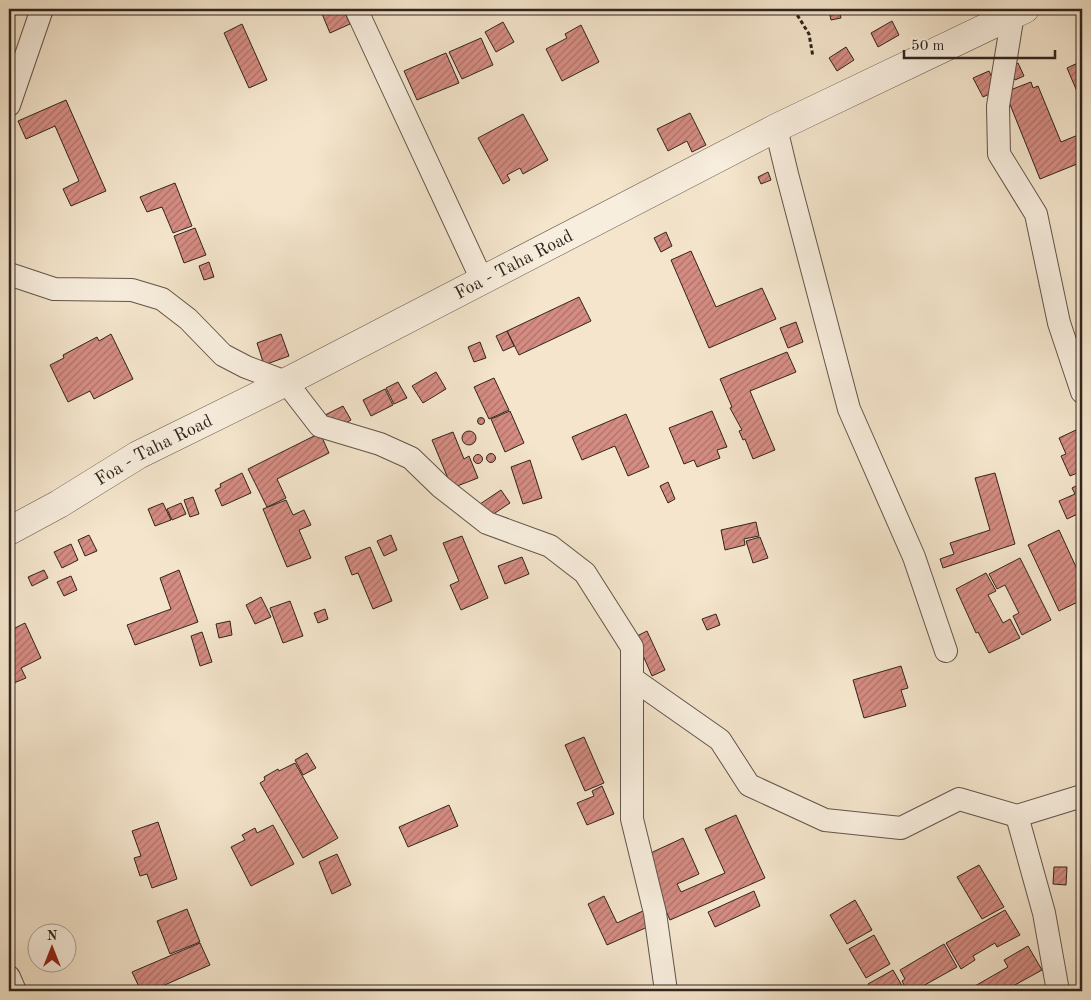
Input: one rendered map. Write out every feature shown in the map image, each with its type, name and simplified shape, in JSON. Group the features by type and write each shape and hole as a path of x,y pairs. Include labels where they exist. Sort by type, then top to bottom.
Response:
{"street":[{"path":"9,105 42,9"},
{"path":"356,9 482,280"},
{"path":"1019,12 998,106 998,154 1036,214 1059,323 1082,392"},
{"name":"Foa - Taha Road","path":"9,531 59,504 138,455 286,382 776,128 1019,12"},
{"path":"776,128 849,409 914,557 946,651"},
{"path":"9,274 54,289 132,290 162,299 188,320 223,354 246,367 286,382 320,426 380,444 411,458 441,487 487,523 550,546 585,573 632,647 632,819 655,913 666,991"},
{"path":"633,679 720,740 749,785 825,820 901,828 959,799 1017,816 1082,796"},
{"path":"1017,816 1044,913 1058,991"},
{"path":"9,977 15,991"}],"path":[{"path":"796,9 796,14 810,34 813,57"}],"building":[{"path":"212,9 227,9 214,14"},
{"path":"320,9 343,9 350,24 330,33"},
{"path":"839,9 841,18 831,20 829,11"},
{"path":"892,21 899,35 878,47 871,33"},
{"path":"503,22 514,42 496,52 485,32"},
{"path":"242,24 267,80 249,88 224,33"},
{"path":"581,25 599,62 562,81 546,49 567,38 565,34"},
{"path":"481,38 493,65 462,79 449,52"},
{"path":"846,47 854,60 837,71 829,58"},
{"path":"446,53 459,83 417,100 404,71"},
{"path":"1082,61 1082,103 1067,68"},
{"path":"1018,63 1024,76 1015,80 1008,68"},
{"path":"989,71 998,90 983,97 973,78"},
{"path":"1031,82 1033,88 1038,86 1061,142 1078,135 1082,145 1082,162 1040,179 1005,92"},
{"path":"66,100 106,191 71,206 63,189 79,181 55,126 26,139 18,121"},
{"path":"690,113 706,145 692,152 687,141 668,151 657,129"},
{"path":"523,114 548,160 523,174 520,168 507,175 510,180 503,184 478,138"},
{"path":"768,172 771,180 761,184 758,177"},
{"path":"175,183 192,226 173,233 162,207 147,212 140,197"},
{"path":"195,228 206,255 184,263 174,236"},
{"path":"666,232 672,246 661,252 654,238"},
{"path":"691,251 716,307 762,288 776,319 709,348 671,260"},
{"path":"209,262 214,277 204,280 199,266"},
{"path":"579,297 591,321 519,355 507,331"},
{"path":"796,322 803,342 788,348 780,328"},
{"path":"507,331 514,346 503,351 496,336"},
{"path":"111,334 133,379 94,399 90,391 68,402 50,365 64,358 63,355 97,337 99,341"},
{"path":"281,334 289,356 264,365 257,343"},
{"path":"480,342 486,358 474,362 468,347"},
{"path":"787,352 796,372 750,391 775,450 753,459 745,439 743,440 739,431 742,430 730,408 732,407 720,379"},
{"path":"436,372 446,389 423,403 412,386"},
{"path":"494,378 509,410 489,419 474,387"},
{"path":"398,382 407,398 394,404 386,388"},
{"path":"385,389 393,405 371,416 363,400"},
{"path":"343,406 351,420 335,429 325,415"},
{"path":"510,411 524,443 505,452 491,419"},
{"path":"712,411 727,447 717,450 720,458 697,467 694,460 684,464 669,428"},
{"path":"626,414 649,467 628,476 615,446 582,460 572,437"},
{"path":"481,417 485,421 481,425 477,421"},
{"path":"1076,430 1082,445 1082,471 1070,476 1061,456 1066,454 1059,438"},
{"path":"469,431 474,433 476,438 474,443 469,445 464,443 462,438 464,433"},
{"path":"453,432 464,459 469,456 478,478 452,488 432,440"},
{"path":"320,433 329,453 277,479 286,498 267,507 248,469"},
{"path":"491,453 496,458 491,463 486,458"},
{"path":"478,455 482,459 478,463 474,459"},
{"path":"530,460 542,498 523,504 511,467"},
{"path":"242,473 251,493 222,506 215,490 221,487 220,484"},
{"path":"995,473 1015,544 943,568 940,559 954,554 950,543 990,530 975,478"},
{"path":"668,482 675,499 668,503 660,486"},
{"path":"1082,483 1082,512 1067,519 1059,501 1075,494 1072,488"},
{"path":"501,490 510,503 489,517 480,504"},
{"path":"193,497 199,514 190,517 184,500"},
{"path":"286,500 293,515 304,510 311,525 299,530 311,558 287,567 263,509"},
{"path":"163,503 171,520 155,526 148,509"},
{"path":"181,503 186,514 172,520 167,509"},
{"path":"756,522 759,536 744,539 745,545 725,550 721,530"},
{"path":"1059,530 1082,580 1082,600 1059,611 1028,545"},
{"path":"89,535 97,551 85,556 78,540"},
{"path":"391,535 397,550 384,556 377,541"},
{"path":"462,536 488,598 461,610 450,585 459,581 443,543"},
{"path":"760,537 768,558 753,563 746,541"},
{"path":"71,544 78,560 62,568 54,552"},
{"path":"370,547 392,601 373,609 358,573 352,575 345,557"},
{"path":"522,557 529,574 505,584 498,566"},
{"path":"1020,558 1051,620 1022,635 1013,616 1019,613 1005,585 997,589 989,574"},
{"path":"44,570 48,578 32,586 28,577"},
{"path":"179,570 198,622 135,645 127,625 171,609 160,578"},
{"path":"986,573 996,591 988,595 1003,623 1010,619 1020,638 989,653 978,632 976,633 956,589"},
{"path":"71,576 77,590 64,596 57,582"},
{"path":"261,597 271,617 255,624 246,605"},
{"path":"290,601 303,636 283,643 270,608"},
{"path":"325,609 328,619 318,623 314,613"},
{"path":"716,614 720,625 707,630 702,619"},
{"path":"230,621 232,635 219,638 216,624"},
{"path":"25,623 41,658 21,668 26,678 9,685 9,631"},
{"path":"647,631 665,670 652,676 635,637"},
{"path":"202,632 212,662 200,666 191,636"},
{"path":"901,666 908,688 901,690 906,706 864,718 853,680"},
{"path":"584,737 604,783 585,791 565,745"},
{"path":"307,753 316,768 303,775 295,760"},
{"path":"295,763 338,838 303,858 260,783 265,780 264,777 278,769 279,771"},
{"path":"602,786 614,814 587,825 577,803 594,796 592,791"},
{"path":"449,805 458,826 408,847 399,827"},
{"path":"736,815 765,878 670,920 642,857 683,838 699,874 677,884 681,892 725,873 705,829"},
{"path":"158,822 177,879 152,888 147,874 140,876 134,858 141,856 132,831"},
{"path":"273,825 294,864 251,886 231,847 245,840 242,835 255,828 257,833"},
{"path":"337,854 351,885 332,894 319,862"},
{"path":"979,865 1004,907 982,919 957,877"},
{"path":"1054,867 1067,867 1066,885 1053,884"},
{"path":"754,891 760,906 715,927 708,912"},
{"path":"604,896 617,923 645,910 652,925 607,945 588,904"},
{"path":"855,900 872,930 847,944 830,915"},
{"path":"187,909 200,942 170,954 157,921"},
{"path":"1005,910 1020,935 997,947 995,943 973,956 975,960 961,969 946,943"},
{"path":"874,935 890,964 866,978 849,949"},
{"path":"200,943 210,965 151,991 141,991 132,972"},
{"path":"944,944 957,967 914,991 907,991 902,981 905,979 900,970"},
{"path":"1028,946 1042,970 1004,991 968,990 1008,967 1004,960"},
{"path":"893,970 905,991 873,991 868,984"}]}
